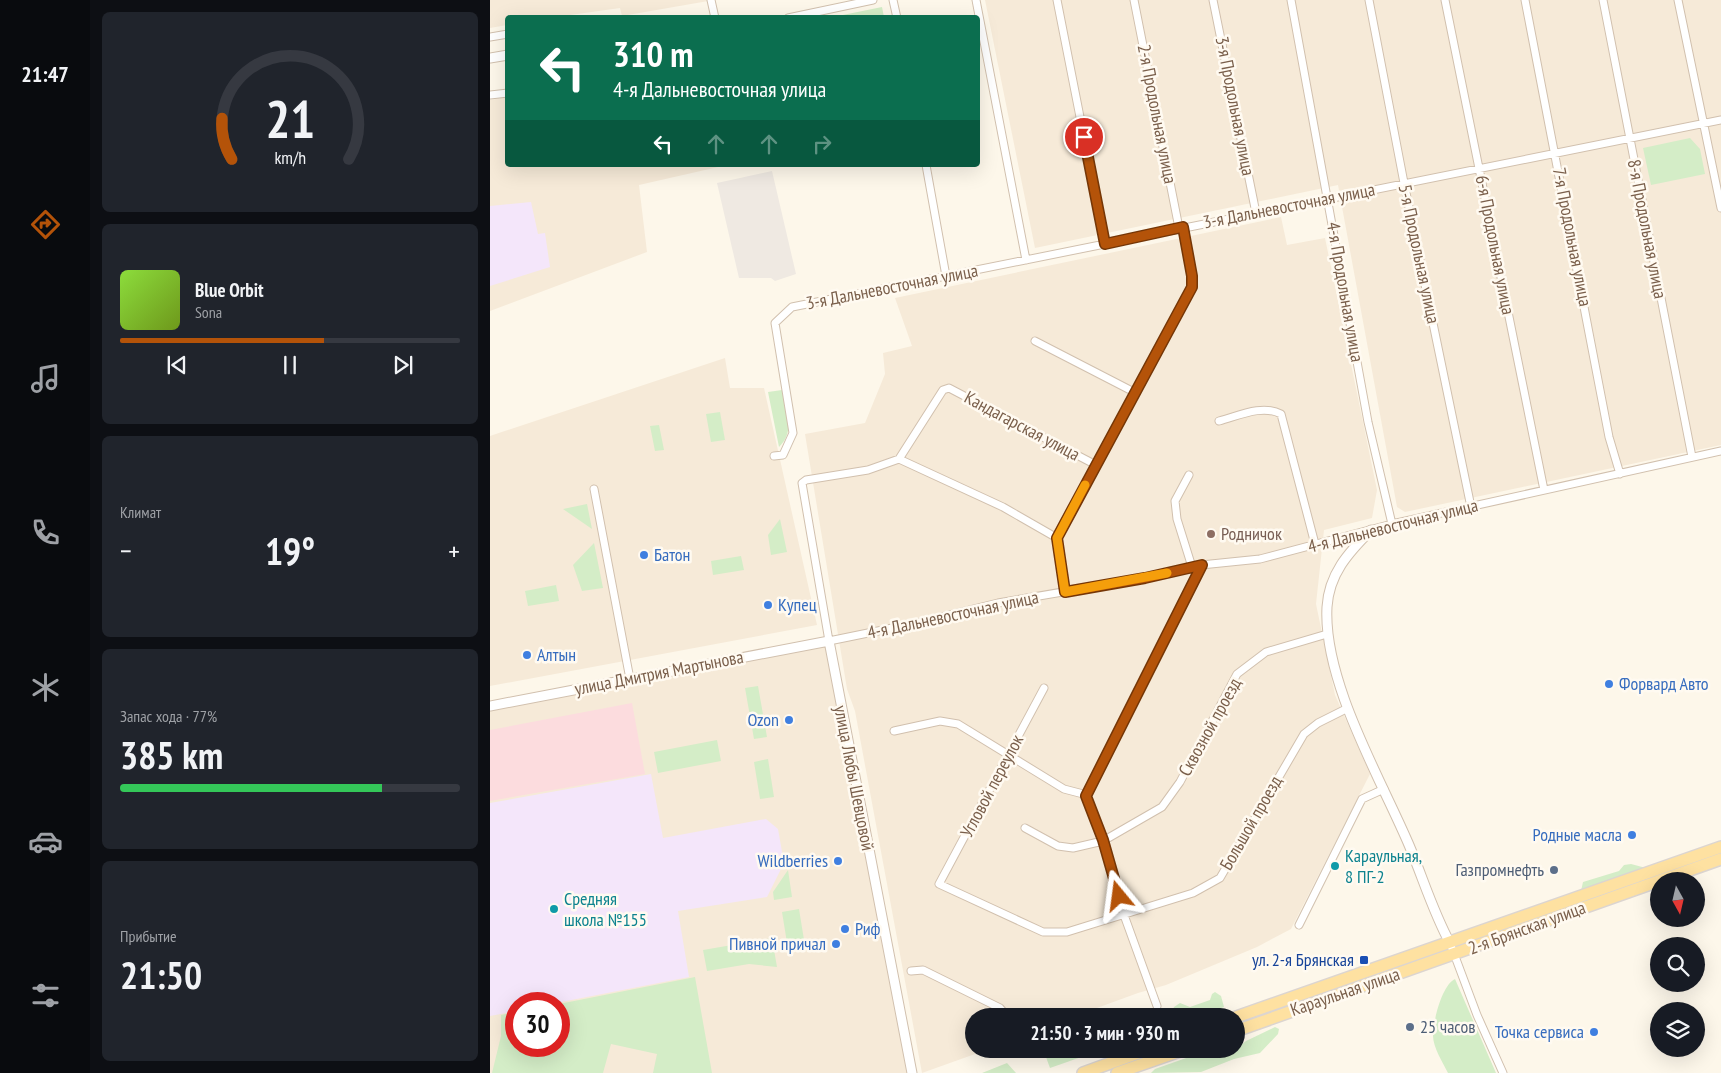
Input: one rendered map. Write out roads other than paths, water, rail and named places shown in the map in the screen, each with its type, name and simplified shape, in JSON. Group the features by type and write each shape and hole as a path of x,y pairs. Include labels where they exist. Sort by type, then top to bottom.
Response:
{"main road":[{"name":"2-я Брянская улица","path":"1452,948 1721,847"},
{"name":"2-я Брянская улица","path":"1452,948 1721,859"},
{"name":"Караульная улица","path":"1245,1014 1369,969 1452,948"},
{"name":"Караульная улица","path":"1245,1028 1452,948"},
{"path":"1083,1073 1124,1058"},
{"path":"1117,1073 1160,1058"}],"street":[{"path":"711,0 714,15"},
{"path":"802,15 873,0"},
{"path":"893,0 896,15"},
{"path":"976,0 979,15"},
{"path":"1057,0 1105,244"},
{"name":"2-я Продольная улица","path":"1057,538 1192,287 1192,276 1134,0"},
{"name":"3-я Продольная улица","path":"1213,0 1256,212"},
{"name":"4-я Продольная улица","path":"1291,0 1368,422 1392,524"},
{"name":"5-я Продольная улица","path":"1369,0 1404,183 1471,507"},
{"name":"6-я Продольная улица","path":"1445,0 1544,490"},
{"name":"7-я Продольная улица","path":"1525,0 1609,437 1620,474"},
{"name":"8-я Продольная улица","path":"1603,0 1692,457"},
{"path":"1678,0 1721,208"},
{"path":"980,21 1026,260"},
{"path":"490,36 505,34"},
{"path":"490,58 505,56"},
{"path":"490,95 505,93"},
{"name":"3-я Дальневосточная улица","path":"774,456 783,455 793,432 775,323 792,307 1256,212 1629,140 1721,120"},
{"path":"926,167 946,276"},
{"path":"1036,341 1134,392"},
{"name":"Кандагарская улица","path":"899,459 944,390 949,388 1096,465"},
{"path":"1219,421 1251,412 1272,409 1281,414 1315,544"},
{"name":"4-я Дальневосточная улица","path":"828,640 912,624 998,603 1145,578 1202,565 1260,559 1392,524 1721,451"},
{"path":"899,459 1003,507 1057,538 1065,592"},
{"name":"улица Любы Шевцовой","path":"899,459 868,470 806,480 802,483 828,640 912,1073"},
{"path":"1189,475 1175,501 1177,519 1192,567"},
{"path":"594,489 630,679"},
{"path":"1371,530 1349,551 1339,565 1331,585 1327,606 1328,634 1337,677 1348,708 1452,948"},
{"path":"1157,1006 1124,915 1103,840 1086,796 1202,565"},
{"name":"Сквозной проезд","path":"1025,828 1058,846 1073,848 1103,840 1162,807 1180,782 1237,674 1249,663 1266,652 1328,634"},
{"name":"улица Дмитрия Мартынова","path":"490,706 828,640"},
{"name":"Угловой переулок","path":"939,884 1044,688"},
{"name":"Большой проезд","path":"939,884 1043,932 1067,932 1193,893 1220,878 1304,734 1318,723 1348,708"},
{"path":"894,731 940,721 958,724 1064,789 1086,796"},
{"path":"1299,925 1342,844 1362,799 1384,789"},
{"name":"2-я Брянская улица","path":"1452,948 1503,1073"},
{"path":"911,971 923,970 1000,1008"}],"place":[{"name":"Родничок","path":"1211,534"},
{"name":"Батон","path":"644,555"},
{"name":"Купец","path":"768,605"},
{"name":"Алтын","path":"527,655"},
{"name":"Форвард Авто","path":"1609,684"},
{"name":"Ozon","path":"789,720"},
{"name":"Родные масла","path":"1632,835"},
{"name":"Wildberries","path":"838,861"},
{"name":"Караульная, 8 ПГ-2","path":"1335,866"},
{"name":"Газпромнефть","path":"1554,870"},
{"name":"Средняя школа №155","path":"554,909"},
{"name":"Риф","path":"845,929"},
{"name":"Пивной причал","path":"836,944"},
{"name":"ул. 2-я Брянская","path":"1364,960"},
{"name":"25 часов","path":"1410,1027"},
{"name":"Точка сервиса","path":"1594,1032"}]}
